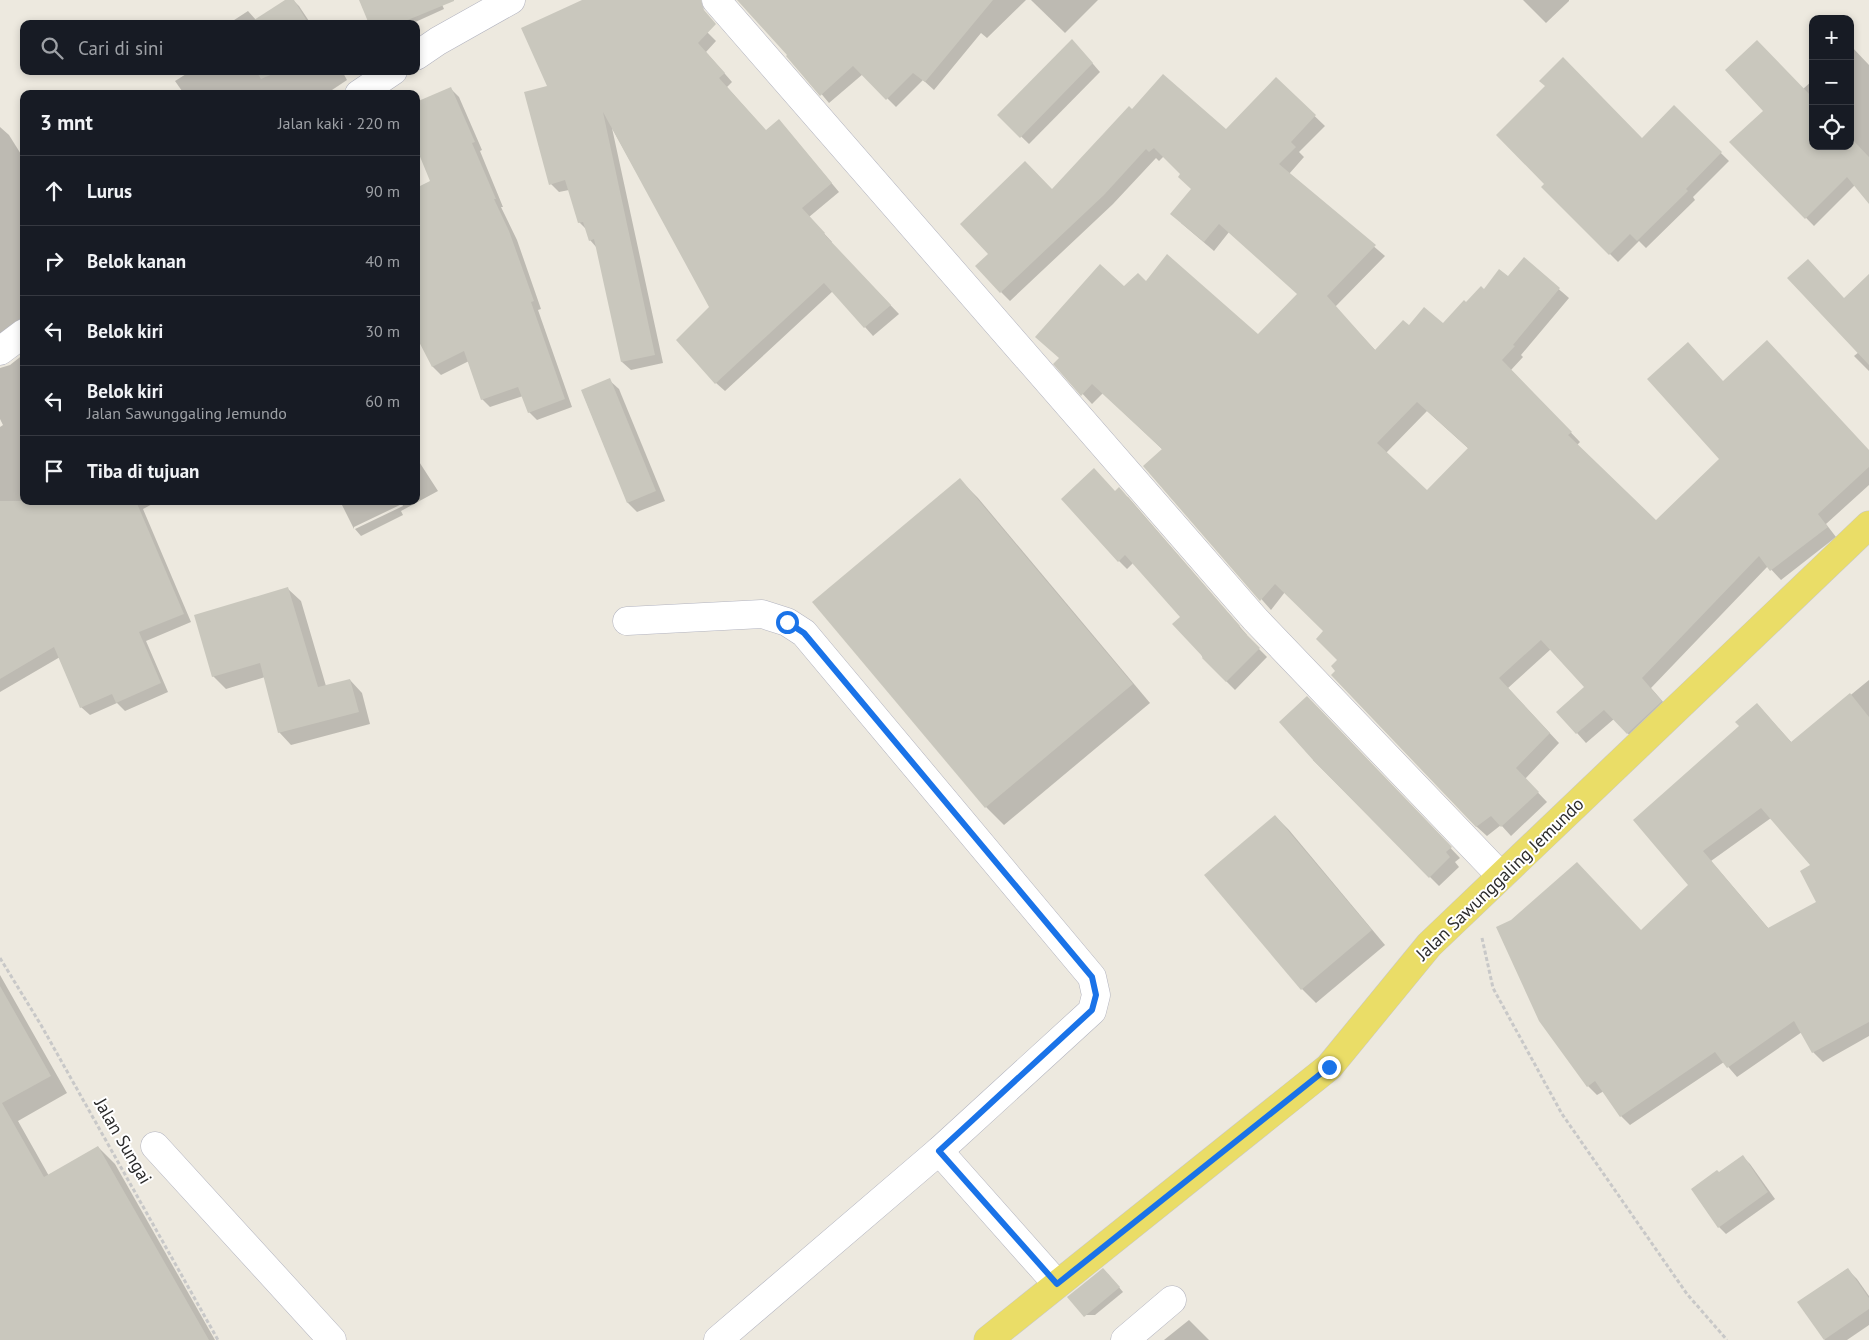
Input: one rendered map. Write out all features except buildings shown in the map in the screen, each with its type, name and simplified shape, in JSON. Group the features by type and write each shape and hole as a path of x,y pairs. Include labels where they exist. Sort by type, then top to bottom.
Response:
{"main road":[{"name":"Jalan Sawunggaling Jemundo","path":"988,1340 1329,1067 1429,945 1869,525"}],"street":[{"path":"420,53 511,0"},
{"path":"716,0 1255,619 1501,876"},
{"path":"366,90 387,75"},
{"path":"0,351 20,337"},
{"path":"628,621 762,614 787,622 804,633 1092,977 1096,995 1092,1010 939,1151 718,1340"},
{"path":"155,1146 332,1340"},
{"path":"939,1151 1057,1284"},
{"path":"1125,1340 1172,1300"}],"path":[{"path":"1474,902 1493,988 1562,1114 1687,1294 1727,1340"},
{"name":"Jalan Sungai","path":"0,958 41,1025 218,1340"}],"route":[{"path":"787,622 804,633 1092,977 1096,995 1092,1010 939,1151 1057,1284 1329,1067"}]}
